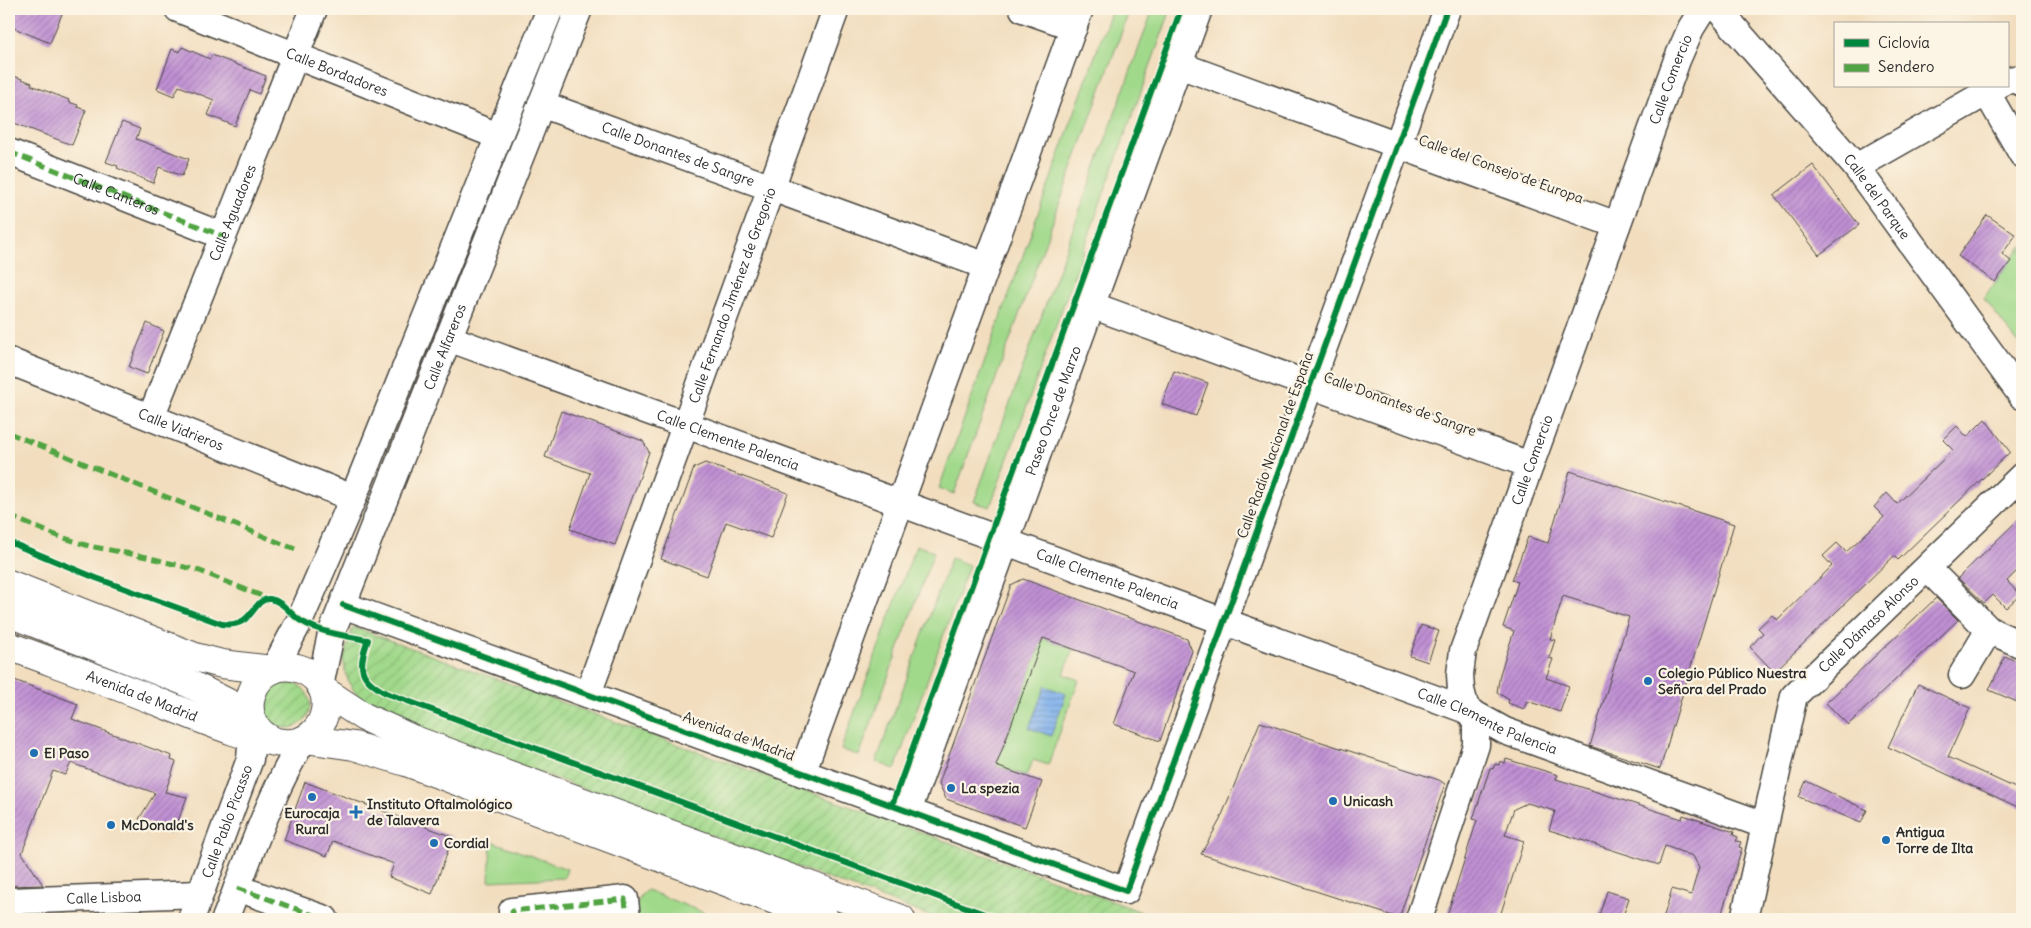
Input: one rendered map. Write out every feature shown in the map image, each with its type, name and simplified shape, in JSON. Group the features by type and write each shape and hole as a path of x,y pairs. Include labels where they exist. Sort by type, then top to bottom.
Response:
{"main road":[{"path":"9,584 196,656 222,664 273,670 291,667 302,670 314,677 322,688 364,717 412,739 901,919"},
{"name":"Avenida de Madrid","path":"9,613 184,681 223,700 258,730 291,744 304,740 354,746 406,762 824,919"},
{"name":"Avenida de Madrid","path":"9,646 225,728 258,730"},
{"path":"258,730 249,701 253,687 262,676 273,670"},
{"path":"304,740 316,731 324,718 326,704 322,688"}],"street":[{"name":"Calle Bordadores","path":"178,9 498,136"},
{"name":"Calle Aguadores","path":"151,417 314,9"},
{"name":"Calle Alfareros","path":"273,670 300,620 353,498 550,9"},
{"name":"Calle Alfareros","path":"322,688 332,634 579,9"},
{"name":"Calle Fernando Jiménez de Gregorio","path":"588,694 836,9"},
{"path":"802,773 1077,18 1023,9"},
{"name":"Paseo Once de Marzo","path":"908,811 1199,9"},
{"name":"Calle Radio Nacional de España","path":"1126,891 1447,9"},
{"name":"Calle Comercio","path":"1419,919 1476,745 1476,723 1465,705 1461,690 1460,674 1463,651 1680,51 1703,9"},
{"name":"Calle del Parque","path":"1718,9 1856,167 2022,396"},
{"name":"Calle del Consejo de Europa","path":"1179,65 1617,225"},
{"path":"2008,83 2016,80 2022,84"},
{"path":"1856,167 1995,88"},
{"path":"1997,88 2022,154"},
{"name":"Calle Donantes de Sangre","path":"541,104 986,266"},
{"name":"Calle Canteros","path":"9,152 223,236"},
{"name":"Calle Donantes de Sangre","path":"1092,305 1530,465"},
{"name":"Calle Clemente Palencia","path":"448,338 1470,711 1505,731 1764,825"},
{"name":"Calle Vidrieros","path":"9,360 353,498"},
{"name":"Calle Dámaso Alonso","path":"1744,919 1794,696 1928,569 2022,476"},
{"path":"1928,569 1989,630 2022,645"},
{"name":"Avenida de Madrid","path":"343,605 1126,891"},
{"path":"1962,675 1989,630"},
{"name":"Calle Pablo Picasso","path":"191,919 244,776 258,730"},
{"path":"225,919 268,806 285,770 304,740"},
{"path":"237,888 324,919"},
{"name":"Calle Lisboa","path":"9,901 199,894"},
{"path":"513,919 512,911 626,909"}],"green space":[{"path":"1112,9 1130,9 954,494 939,488"},
{"path":"1153,9 1171,9 990,507 974,502"},
{"path":"2022,245 2022,348 1984,298"},
{"path":"916,545 934,552 859,756 841,749"},
{"path":"951,558 969,565 895,769 876,762"},
{"path":"353,627 1160,919 938,919 383,715 365,705 354,691 346,675 343,659"},
{"path":"1043,638 1073,649 1064,674 1079,680 1048,765 1033,760 1027,776 996,766 1016,711 971,694 978,676 1023,692"},
{"path":"283,682 291,682 300,686 306,692 310,705 306,718 300,724 291,728 283,728 274,724 268,718 264,709 264,701 268,692 274,686"},
{"path":"491,841 567,869 564,878 489,881"},
{"path":"647,890 717,918 642,919 632,915 641,895"},
{"path":"59,911 59,919 9,919 9,914"}],"water":[{"path":"1045,686 1066,694 1051,736 1029,728"}],"building":[{"path":"9,9 64,9 50,43 9,26"},
{"path":"182,47 210,59 212,55 266,76 259,94 250,90 235,126 208,115 214,100 179,86 174,96 157,89 172,49 180,52"},
{"path":"9,74 69,100 68,102 86,110 72,145 9,121"},
{"path":"122,122 140,129 136,139 189,159 182,176 159,167 153,183 106,162"},
{"path":"1813,165 1859,225 1819,255 1774,195"},
{"path":"1987,215 2016,235 2002,254 2011,261 1995,282 1958,256"},
{"path":"147,323 164,331 147,374 129,367"},
{"path":"1174,371 1208,383 1196,416 1162,404"},
{"path":"561,411 643,441 649,452 615,545 570,529 590,473 545,457"},
{"path":"1985,419 2010,452 1898,560 1894,556 1774,672 1750,647 1763,633 1758,628 1772,615 1777,620 1832,566 1823,556 1837,543 1846,552 1884,517 1874,507 1887,493 1897,504 1953,450 1943,440 1957,426 1967,437"},
{"path":"705,463 788,493 771,538 726,522 707,576 661,559 694,468"},
{"name":"Colegio Público Nuestra Señora del Prado","path":"1570,471 1734,524 1660,769 1590,746 1629,617 1563,596 1550,639 1555,640 1549,658 1553,659 1546,678 1569,686 1560,712 1527,701 1524,709 1508,703 1509,700 1497,692 1500,674 1514,631 1503,627 1518,582 1512,580 1528,537 1548,543"},
{"path":"2022,516 2022,566 2007,581 2020,595 2006,608 1993,595 1984,603 1958,578"},
{"path":"1023,579 1187,639 1192,651 1160,741 1114,724 1134,671 1043,638 996,766 1042,782 1025,827 946,799 939,783 1011,585"},
{"path":"1936,598 1958,620 1848,725 1826,703"},
{"path":"1421,625 1439,631 1428,662 1410,656"},
{"path":"2005,656 2022,664 2022,704 1989,690"},
{"path":"9,678 78,704 72,719 172,756 171,760 176,762 165,792 187,797 174,832 139,819 155,793 71,763 65,775 53,771 22,853 43,885 9,886"},
{"path":"1918,684 1970,708 1948,757 2022,791 2022,809 1888,747"},
{"name":"Unicash","path":"1260,722 1439,780 1445,784 1399,918 1201,854 1220,820"},
{"path":"1506,759 1558,775 1556,779 1682,819 1683,815 1734,832 1733,835 1738,837 1736,841 1741,842 1739,847 1742,848 1720,919 1663,919 1672,889 1691,895 1699,867 1693,856 1665,846 1659,865 1549,830 1555,811 1527,803 1514,809 1505,835 1524,841 1499,919 1446,919 1477,820 1473,819 1490,768 1493,769 1495,764 1499,765 1500,761 1505,763"},
{"path":"1806,781 1867,810 1861,823 1799,797"},
{"path":"305,782 453,837 432,894 389,877 394,864 333,841 327,856 284,840"},
{"path":"1607,891 1629,898 1622,919 1598,919"}],"marked path":[{"path":"9,152 223,236"},
{"path":"9,433 295,549"},
{"path":"9,516 58,536 89,546 147,557 200,571 269,599"},
{"path":"237,888 325,919"},
{"path":"513,919 512,911 625,899 627,919"}],"cycle path":[{"path":"892,805 1181,9"},
{"path":"343,605 1126,891 1447,9"},
{"path":"9,542 96,578 222,624 240,622 247,618 259,603 264,600 275,600 309,625 334,634 368,640 362,665 365,677 386,693 998,919"}],"place":[{"name":"Colegio Público Nuestra Señora del Prado","path":"1648,681"},
{"name":"El Paso","path":"34,753"},
{"name":"La spezia","path":"951,788"},
{"name":"Eurocaja Rural","path":"312,797"},
{"name":"Unicash","path":"1333,801"},
{"name":"Instituto Oftalmológico de Talavera","path":"356,812"},
{"name":"McDonald's","path":"111,825"},
{"name":"Antigua Torre de Ilta","path":"1886,840"},
{"name":"Cordial","path":"434,843"}]}
